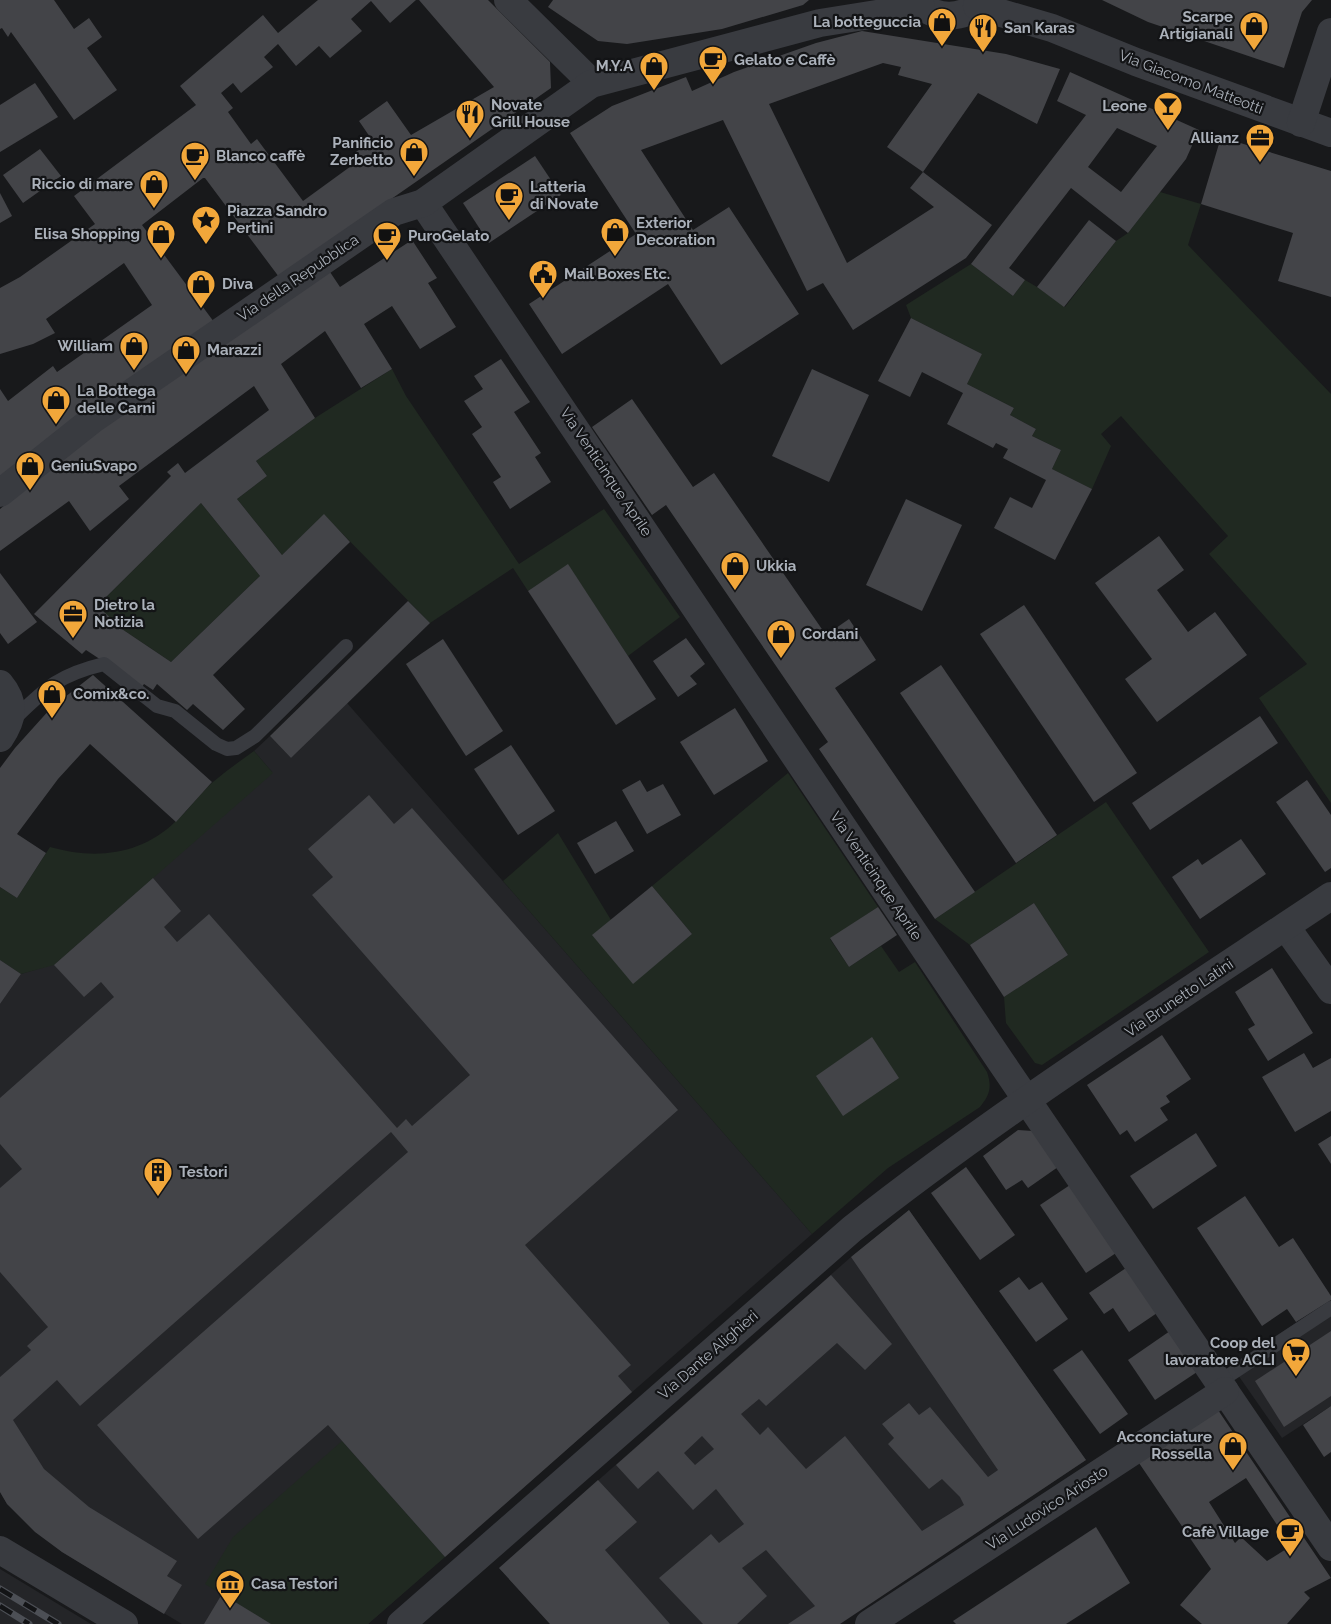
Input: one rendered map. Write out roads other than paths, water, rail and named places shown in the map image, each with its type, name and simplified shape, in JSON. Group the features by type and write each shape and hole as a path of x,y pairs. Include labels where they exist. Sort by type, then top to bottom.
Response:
{"street":[{"path":"508,0 591,84"},
{"name":"Via Giacomo Matteotti","path":"1015,0 1052,28"},
{"path":"919,3 930,12 949,16 959,15 979,3"},
{"name":"Via della Repubblica","path":"0,493 92,420 224,328 394,212 423,202 591,84 820,23 919,3"},
{"name":"Via Giacomo Matteotti","path":"979,3 1052,28 1137,62 1331,133"},
{"path":"1301,123 1331,32"},
{"name":"Via Venticinque Aprile","path":"423,202 1331,1547"},
{"path":"0,684 12,705 5,731"},
{"name":"Via Brunetto Latini","path":"1028,1100 1331,896"},
{"path":"1286,927 1331,990"},
{"name":"Via Dante Alighieri","path":"401,1624 852,1229 912,1182 1028,1100"},
{"name":"Via Ludovico Ariosto","path":"869,1624 1222,1386"},
{"path":"0,1550 124,1624"}],"lane":[{"path":"5,731 42,692 62,678 104,664 157,706 175,711 216,744 236,748 258,740 346,646"},
{"path":"1222,1386 1331,1308"}],"railway":[{"path":"0,1589 58,1624"},
{"path":"0,1606 29,1624"}],"place":[{"name":"La botteguccia","path":"942,48"},
{"name":"Scarpe Artigianali","path":"1254,52"},
{"name":"San Karas","path":"983,54"},
{"name":"Gelato e Caffè","path":"713,86"},
{"name":"M.Y.A","path":"654,92"},
{"name":"Leone","path":"1168,132"},
{"name":"Novate Grill House","path":"470,140"},
{"name":"Allianz","path":"1260,164"},
{"name":"Panificio Zerbetto","path":"414,178"},
{"name":"Blanco caffè","path":"195,182"},
{"name":"Riccio di mare","path":"154,210"},
{"name":"Latteria di Novate","path":"509,222"},
{"name":"Piazza Sandro Pertini","path":"206,246"},
{"name":"Exterior Decoration","path":"615,258"},
{"name":"Elisa Shopping","path":"161,260"},
{"name":"PuroGelato","path":"387,262"},
{"name":"Mail Boxes Etc.","path":"543,300"},
{"name":"Diva","path":"201,310"},
{"name":"William","path":"134,372"},
{"name":"Marazzi","path":"186,376"},
{"name":"La Bottega delle Carni","path":"56,426"},
{"name":"GeniuSvapo","path":"30,492"},
{"name":"Ukkia","path":"735,592"},
{"name":"Dietro la Notizia","path":"73,640"},
{"name":"Cordani","path":"781,660"},
{"name":"Comix&co.","path":"52,720"},
{"name":"Testori","path":"158,1198"},
{"name":"Coop del lavoratore ACLI","path":"1296,1378"},
{"name":"Acconciature Rossella","path":"1233,1472"},
{"name":"Cafè Village","path":"1290,1558"},
{"name":"Casa Testori","path":"230,1610"}]}
